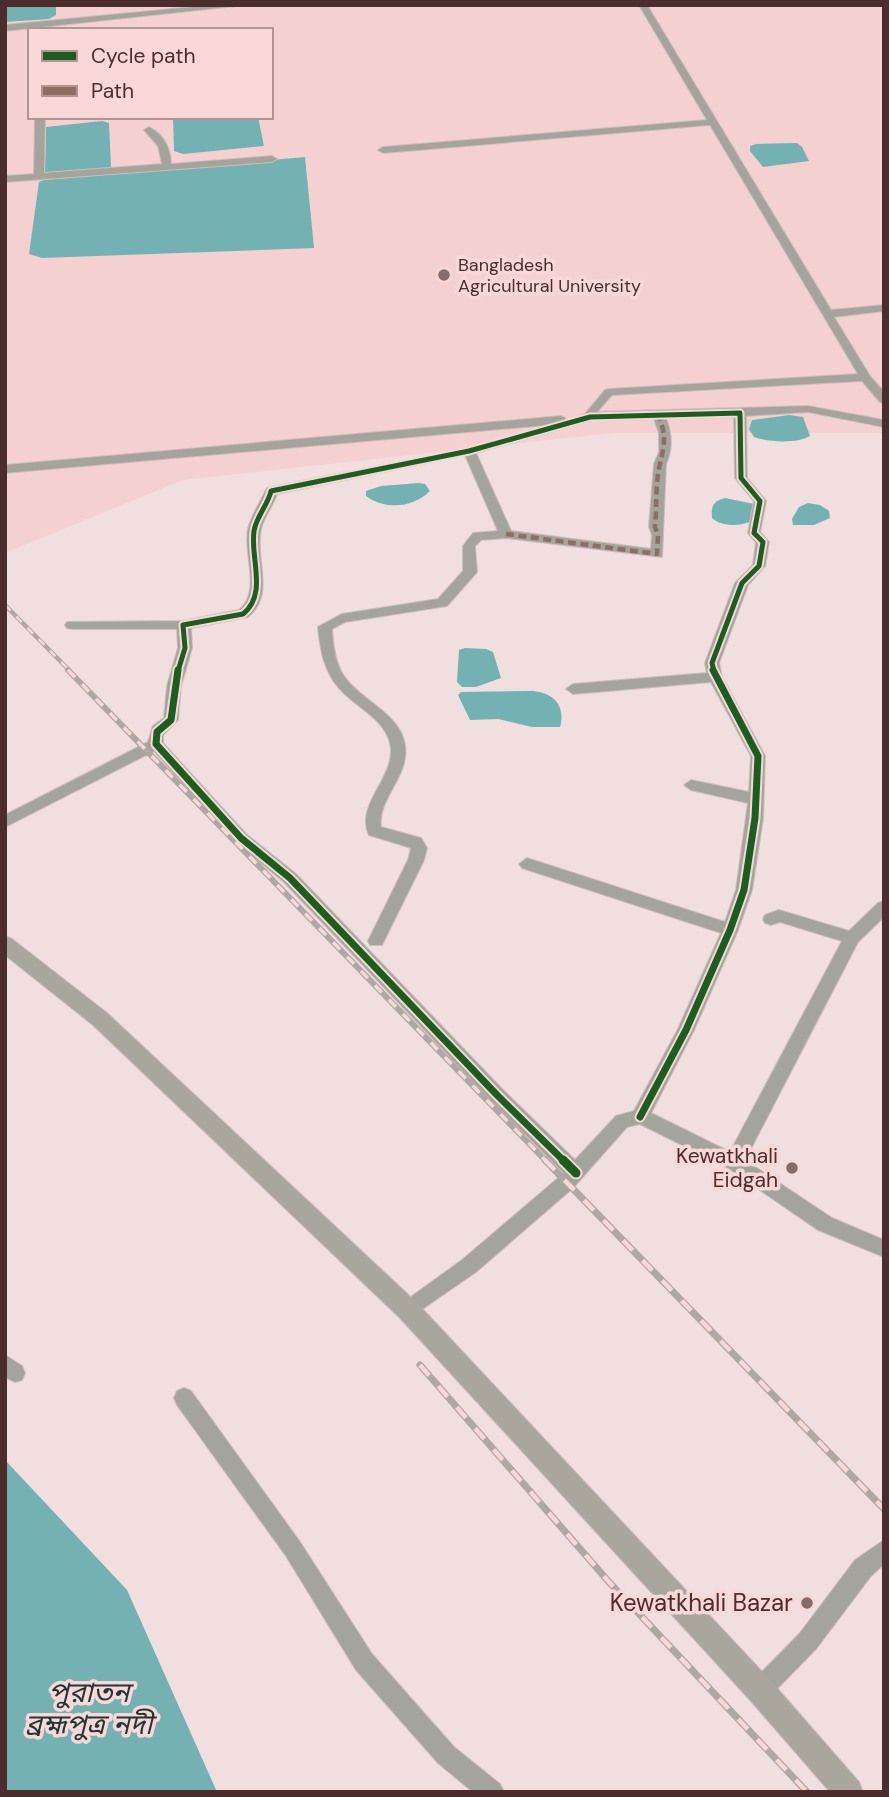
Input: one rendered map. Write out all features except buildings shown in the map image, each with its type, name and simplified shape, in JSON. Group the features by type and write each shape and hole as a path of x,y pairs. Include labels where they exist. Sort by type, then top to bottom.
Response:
{"main road":[{"path":"5,944 100,1018 408,1310 760,1690 849,1792"}],"street":[{"path":"5,28 43,27 241,5"},
{"path":"643,5 865,377 884,400"},
{"path":"39,177 40,119"},
{"path":"383,150 713,122"},
{"path":"149,130 163,144 168,158 166,168"},
{"path":"5,179 272,159"},
{"path":"828,314 884,308"},
{"path":"590,417 591,411 609,392 865,377"},
{"path":"5,469 590,417 808,410 884,424"},
{"path":"640,1118 685,1030 730,930 744,890 755,818 758,756 715,677 712,663 742,583 759,566 763,542 754,533 760,501 741,478 739,468 743,452 740,413"},
{"path":"376,941 416,860 419,848 416,842 374,831 372,817 399,756 394,735 379,713 344,685 336,673 327,652 325,627 342,618 442,603 470,572 469,546 477,536 506,534 657,554 658,535 655,527 665,433 659,415"},
{"path":"72,625 183,625 251,611 257,593 254,528 270,502 271,491 469,451 590,417"},
{"path":"469,451 506,534"},
{"path":"183,625 187,635 184,656 174,686 173,714 171,720 154,734 156,744 241,838 290,878 497,1096 576,1173"},
{"path":"573,688 715,677"},
{"path":"5,822 156,744"},
{"path":"691,785 754,799"},
{"path":"527,864 730,930"},
{"path":"734,1163 852,938 875,923 884,907"},
{"path":"771,919 779,916 852,938"},
{"path":"408,1310 469,1266 576,1173 622,1121 640,1118 659,1124 734,1163 825,1224 884,1249"},
{"path":"184,1398 293,1549 363,1662 446,1755 492,1792"},
{"path":"760,1690 808,1641 863,1568 884,1550"}],"shaded area":[{"name":"Bangladesh Agricultural University","path":"5,5 884,5 884,433 612,433 183,480 5,553"}],"water":[{"path":"5,5 56,5 56,15 49,19 5,22"},
{"path":"173,119 258,119 264,146 183,154 174,151"},
{"path":"102,121 109,123 111,168 45,174 46,127"},
{"path":"797,143 809,161 763,167 750,151 750,146 756,144"},
{"path":"305,157 314,248 42,258 29,254 39,182 44,180"},
{"path":"789,415 803,417 810,436 790,441 774,441 754,437 749,429 752,420"},
{"path":"425,484 430,491 408,504 382,504 366,496 366,491 381,486"},
{"path":"725,498 754,504 750,522 730,525 712,518 714,505"},
{"path":"808,503 820,505 829,511 830,518 814,525 793,525 792,519 799,507"},
{"path":"465,648 493,652 501,678 476,687 462,687 457,682 459,650"},
{"path":"533,691 547,695 557,702 561,713 560,727 532,727 498,719 470,720 458,695 461,692"},
{"name":"পুরাতন ব্রহ্মপুত্র নদী","path":"5,1460 127,1590 217,1792 5,1792"}],"railway":[{"path":"5,605 70,671"},
{"path":"68,670 547,1162"},
{"path":"545,1160 884,1509"},
{"path":"420,1365 609,1582 807,1792"}],"marked path":[{"path":"506,534 657,554 658,535 655,527 660,464 665,452 665,433 659,415"}],"cycle path":[{"path":"576,1173 497,1095 290,878 241,838 156,744 157,732 171,720 174,686 185,648 183,625 243,614 254,600 254,531 271,491 469,451 590,417 740,413 741,478 760,501 754,533 763,542 759,566 742,583 712,663 715,677 758,756 755,818 744,890 730,930 686,1030 640,1117"}],"place":[{"name":"Bangladesh Agricultural University","path":"444,275"},
{"name":"Kewatkhali Eidgah","path":"792,1168"},
{"name":"Kewatkhali Bazar","path":"807,1603"}]}
